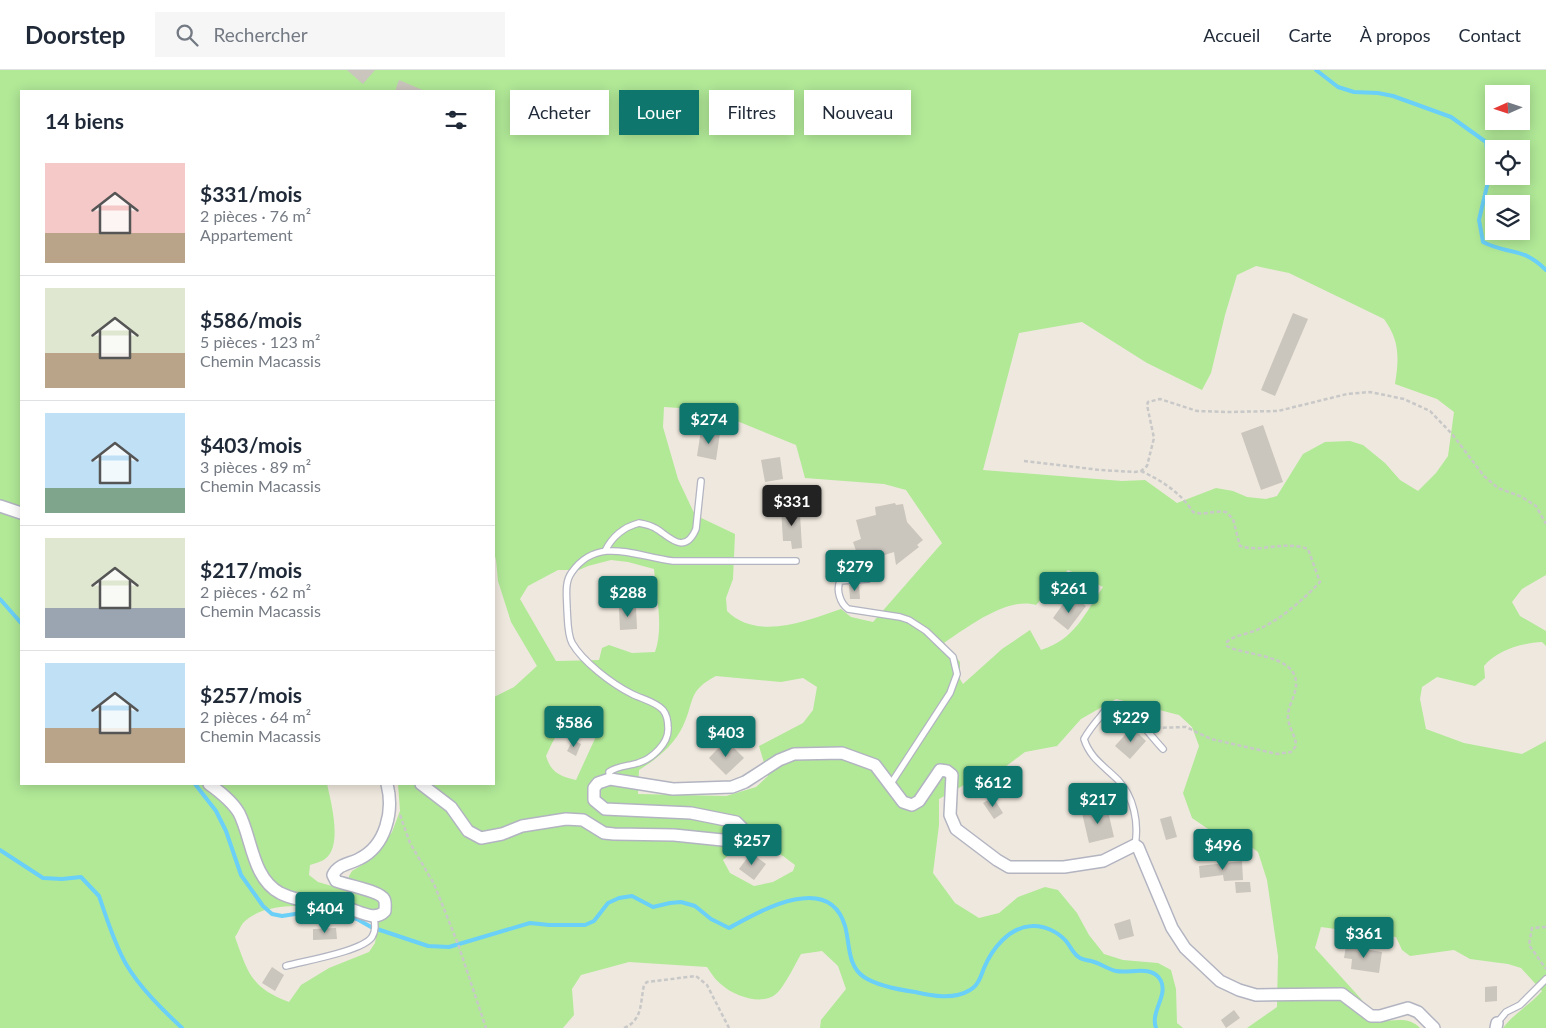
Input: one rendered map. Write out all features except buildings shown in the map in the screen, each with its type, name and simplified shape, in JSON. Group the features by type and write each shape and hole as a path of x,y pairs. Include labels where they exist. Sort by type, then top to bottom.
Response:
{"street":[{"path":"0,506 20,513"},
{"path":"422,785 450,807 468,831 481,838 502,834 522,826 566,819 583,820 604,833 674,835 732,841 742,836 743,829 736,822 691,813 605,809 594,800 594,788 598,782 610,779 673,789 732,787 746,782 779,760 794,754 842,754 875,766 902,802 912,806 919,801 940,770 946,771 952,775 950,816 956,829 996,860 1009,867 1064,866 1103,861 1135,845 1143,855 1160,902 1172,928 1185,948 1220,981 1239,990 1256,995 1342,994 1371,1016 1380,1016 1408,1008 1418,1012 1434,1028"},
{"path":"210,785 224,795 238,812 254,858 266,881 279,893 306,901 340,906 375,921 385,911 385,900 381,895 349,886 336,880 333,875 342,865 359,860 377,844 385,830 390,800 388,785"}],"lane":[{"path":"605,551 609,543 621,532 639,523 655,528 671,540 678,542 694,535 701,481"},
{"path":"610,779 609,772 613,769 640,763 654,754 665,742 668,719 660,707 630,693 607,679 579,653 571,641 568,628 567,587 570,574 588,555 605,551 624,550 653,559 673,561 796,561"},
{"path":"868,578 840,581 838,589 844,606 848,609 909,620 926,631 952,657 957,674 950,693 890,785"},
{"path":"1135,845 1137,832 1134,808 1128,794 1119,781 1088,751 1084,739 1089,728 1109,707 1115,705 1124,707 1163,749"},
{"path":"286,966 348,950 366,943 374,933 375,921"},
{"path":"1497,1025 1506,1012 1520,1005 1546,979"}],"path":[{"path":"1024,461 1100,470 1141,471 1147,466 1154,438 1147,405 1148,402 1154,399 1160,399 1197,411 1278,412 1347,394 1370,392 1388,394 1430,411 1452,434 1484,476 1498,488 1522,497 1536,506 1546,524"},
{"path":"1141,471 1170,488 1187,503 1193,512 1202,515 1211,512 1226,512 1232,519 1240,546 1249,548 1296,545 1308,549 1320,582 1308,595 1274,620 1260,629 1231,638 1227,642 1228,646 1235,651 1273,659 1292,672 1296,682 1288,716 1291,729 1296,738 1296,746 1291,752 1277,754 1210,739 1186,727 1144,729"},
{"path":"390,800 396,805 410,843 434,884 458,944 486,1028"},
{"path":"1546,927 1532,928 1529,945 1546,969"},
{"path":"624,1028 631,1025 639,1017 644,985 647,982 696,976 706,985 729,1028"}],"green space":[{"path":"0,70 1546,70 1546,575 1522,589 1512,602 1520,616 1546,631 1546,646 1542,642 1510,648 1489,660 1484,666 1485,678 1475,686 1437,677 1422,687 1420,699 1426,729 1464,743 1522,754 1546,741 1546,1028 1503,1028 1542,991 1521,968 1508,964 1470,959 1454,950 1410,956 1402,950 1396,937 1321,927 1315,948 1362,1000 1367,1019 1374,1021 1408,1021 1420,1028 1247,1028 1277,1007 1278,956 1267,880 1258,852 1243,841 1217,835 1192,818 1183,793 1199,746 1192,727 1179,715 1116,699 1081,719 1057,746 1025,752 1001,770 982,775 939,799 939,825 933,873 955,903 979,918 999,913 1018,897 1045,887 1058,890 1077,913 1089,935 1104,954 1123,960 1158,963 1171,970 1176,989 1177,1023 1183,1028 820,1028 821,1020 846,989 838,966 822,951 801,954 779,991 770,998 763,999 748,998 727,989 714,977 707,967 629,962 581,975 572,989 574,1015 563,1028 0,1028","holes":["1256,266 1289,273 1384,319 1396,342 1397,366 1395,384 1437,399 1454,412 1448,456 1436,473 1418,491 1400,480 1385,463 1363,445 1350,441 1325,442 1303,454 1277,496 1266,499 1247,497 1233,491 1216,488 1177,503 1145,480 1122,481 983,470 1019,333 1082,322 1147,363 1202,390 1211,373 1237,275","664,407 710,410 796,445 805,478 884,484 906,490 942,543 873,622 851,617 841,609 813,619 783,626 767,627 739,620 727,611 726,598 733,579 735,534 695,515 678,479 663,427","611,560 628,562 654,569 659,621 658,642 655,652 632,653 609,645 602,648 599,660 556,661 520,599 528,586 558,570 579,570","1068,570 1103,587 1071,633 1053,645 1041,650 1030,630 1002,649 963,684 960,679 960,662 944,643 964,629 1000,609 1025,603 1036,605","716,676 781,682 803,678 817,687 813,710 803,723 759,746 768,776 756,787 726,796 638,794 639,770 658,756 675,739 687,717 693,697 707,681","580,725 598,732 576,780 565,777 553,770 546,756 558,734 566,728","756,842 783,856 795,865 793,871 773,882 754,886 730,873 723,860 738,847","326,905 379,918 375,943 369,952 329,968 301,985 289,1002 266,991 253,978 235,937 243,923 251,916 282,907"]}],"waterway":[{"path":"1316,70 1338,87 1354,92 1393,96 1451,117 1486,142 1490,173 1479,220 1483,242 1530,257 1546,270"},
{"path":"0,599 20,622"},
{"path":"196,785 216,811 226,831 241,875 263,906 272,914 282,916 327,911 357,919 371,927 428,946 449,947 530,923 585,925 594,921 608,903 619,898 632,896 653,907 681,902 695,906 711,919 729,928 775,905 809,898 824,901 837,910 845,926 852,961 864,977 889,987 943,996 957,995 973,988 979,980 987,961 1002,940 1016,930 1037,926 1046,928 1059,935 1081,959 1116,971 1147,971 1157,976 1163,987 1155,1016 1156,1028"},
{"path":"0,850 43,878 81,877 99,896 118,948 132,973 152,998 182,1028"}]}
